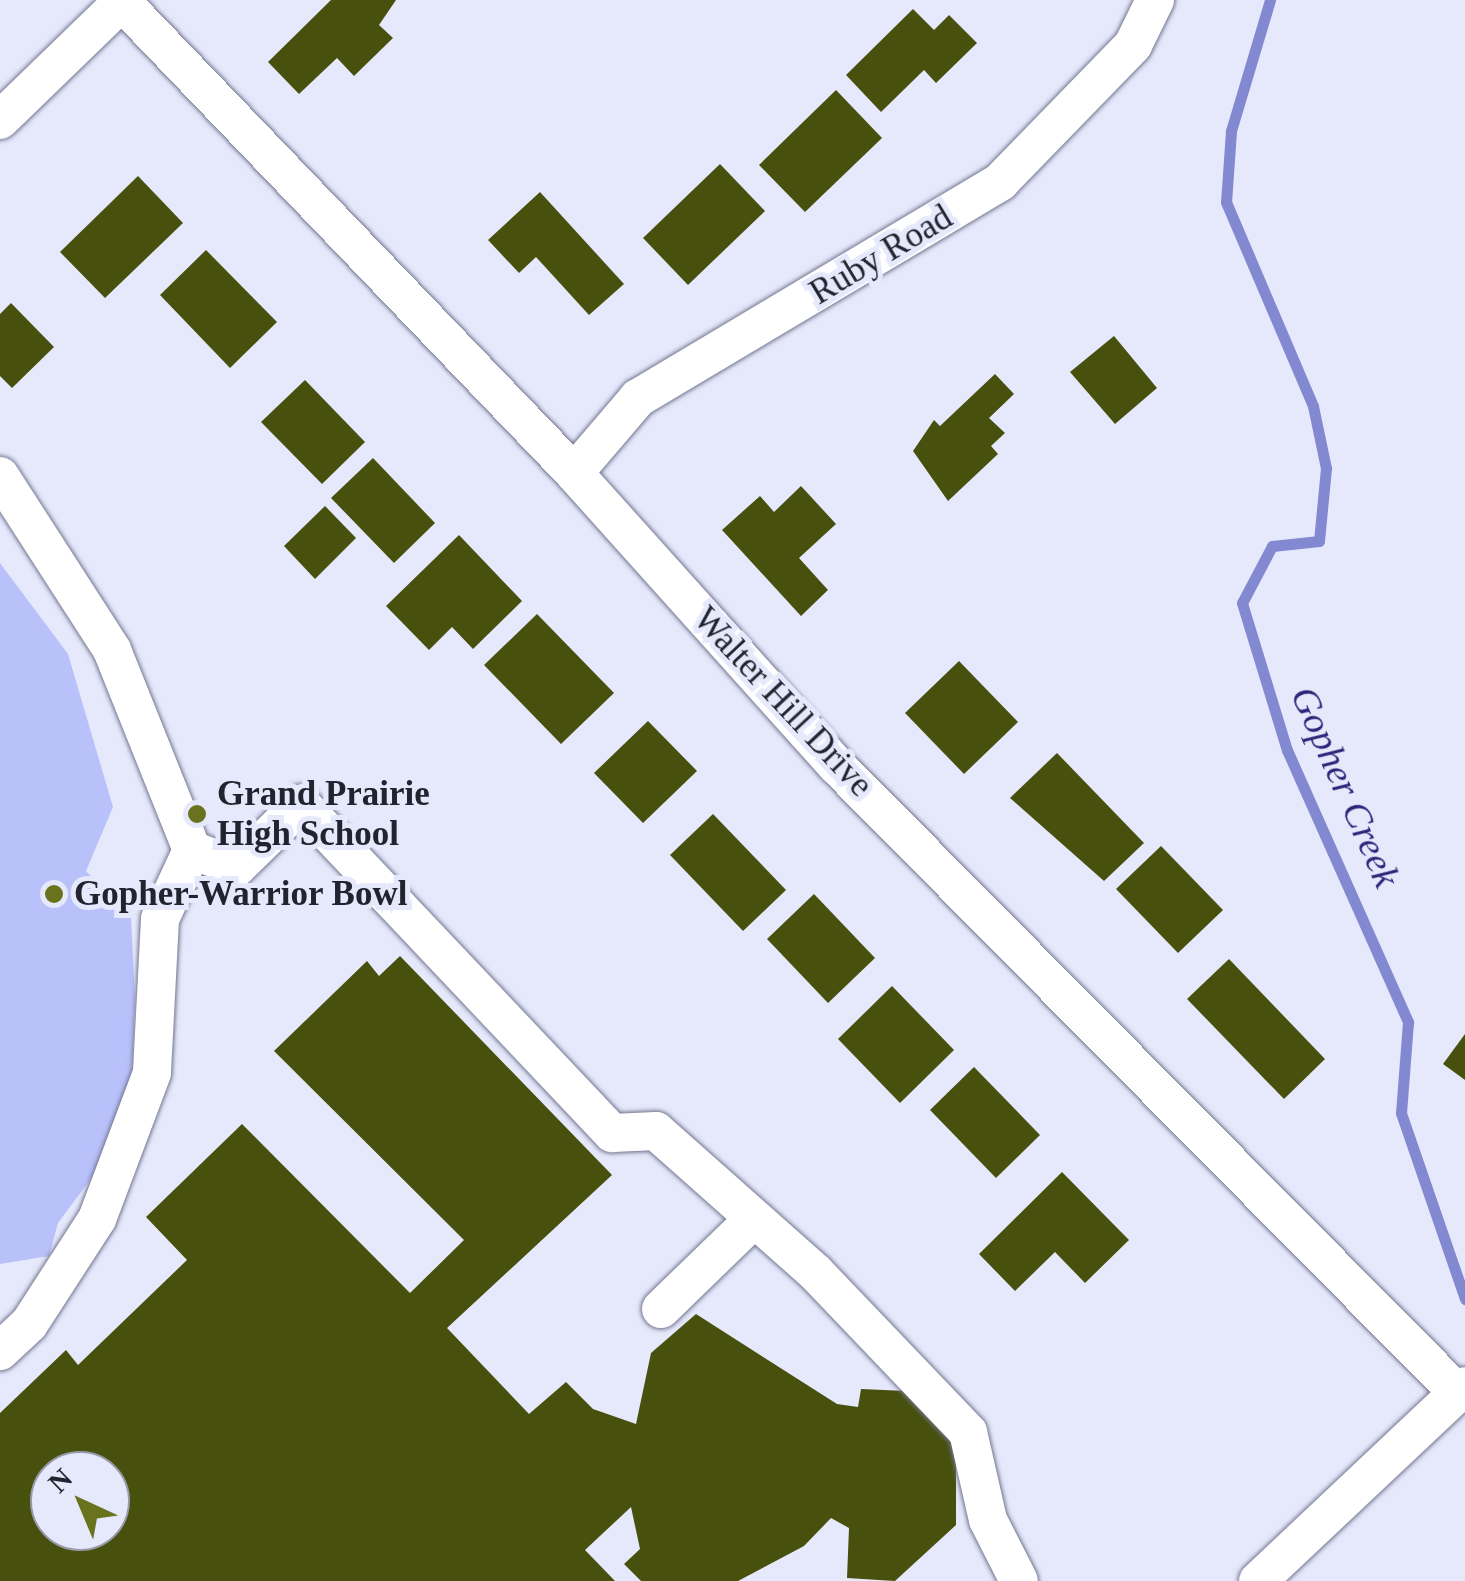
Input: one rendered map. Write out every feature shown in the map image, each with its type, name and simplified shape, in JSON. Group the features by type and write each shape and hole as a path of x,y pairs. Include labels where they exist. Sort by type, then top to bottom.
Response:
{"street":[{"name":"Ruby Road","path":"574,472 638,398 1000,182 1133,45 1155,0"},
{"name":"Walter Hill Drive","path":"122,1 574,472 838,767 1462,1389"},
{"path":"0,120 122,1"},
{"path":"0,476 112,650 192,850 160,919 152,1072 97,1219 29,1324 0,1351"},
{"path":"192,850 237,867 301,804 612,1132 656,1131 753,1220 968,1432 988,1520 1016,1578"},
{"path":"661,1308 753,1220"},
{"path":"1258,1581 1462,1389"}],"shaded area":[{"name":"Gopher-Warrior Bowl","path":"0,563 68,654 113,807 86,871 131,918 135,996 132,1074 110,1153 58,1223 49,1256 0,1264"}],"building":[{"path":"331,0 396,0 379,25 393,38 354,76 337,58 299,94 268,62"},
{"path":"913,9 934,30 949,15 977,43 936,83 924,70 881,112 846,75"},
{"path":"836,90 882,138 805,212 759,165"},
{"path":"720,164 765,211 688,285 643,238"},
{"path":"138,176 183,223 105,298 60,252"},
{"path":"540,192 624,284 589,315 536,257 519,273 488,240"},
{"path":"206,250 277,322 230,368 160,295"},
{"path":"11,303 54,347 12,388 0,376 0,314"},
{"path":"1114,336 1157,388 1115,424 1070,372"},
{"path":"995,374 1014,394 989,418 1005,433 991,446 998,454 948,501 913,451 934,420 940,426"},
{"path":"305,380 365,442 322,484 261,422"},
{"path":"373,458 435,523 394,563 331,498"},
{"path":"801,486 836,524 799,558 828,590 801,616 722,530 760,496 774,512"},
{"path":"325,506 356,538 315,579 284,546"},
{"path":"459,535 522,601 473,649 452,627 429,650 386,606"},
{"path":"537,614 614,693 561,744 484,665"},
{"path":"959,661 1018,722 964,774 905,713"},
{"path":"648,721 697,771 643,823 594,773"},
{"path":"1057,753 1144,843 1104,881 1010,798"},
{"path":"713,814 786,890 743,931 670,855"},
{"path":"1161,846 1223,910 1178,953 1116,889"},
{"path":"814,894 875,958 828,1003 767,939"},
{"name":"Grand Prairie High School","path":"400,956 612,1175 447,1328 529,1414 566,1382 593,1409 636,1424 651,1353 696,1314 837,1404 858,1407 861,1389 906,1391 956,1425 956,1525 895,1581 847,1578 849,1528 831,1518 804,1546 738,1581 641,1581 624,1564 640,1549 631,1507 585,1550 615,1581 0,1581 0,1413 66,1350 78,1365 187,1260 146,1217 242,1124 410,1293 464,1240 274,1051 367,961 379,976"},
{"path":"1229,959 1325,1059 1284,1099 1187,999"},
{"path":"892,986 954,1050 900,1103 838,1039"},
{"path":"1465,1034 1465,1080 1443,1064"},
{"path":"974,1067 1040,1135 996,1178 930,1110"},
{"path":"1062,1172 1129,1240 1085,1283 1055,1252 1015,1291 979,1254"}],"waterway":[{"name":"Gopher Creek","path":"1270,0 1231,131 1226,202 1313,406 1326,468 1319,541 1272,546 1242,603 1287,750 1408,1022 1401,1113 1465,1299"}],"place":[{"name":"Grand Prairie High School","path":"197,814"},
{"name":"Gopher-Warrior Bowl","path":"54,894"}]}
